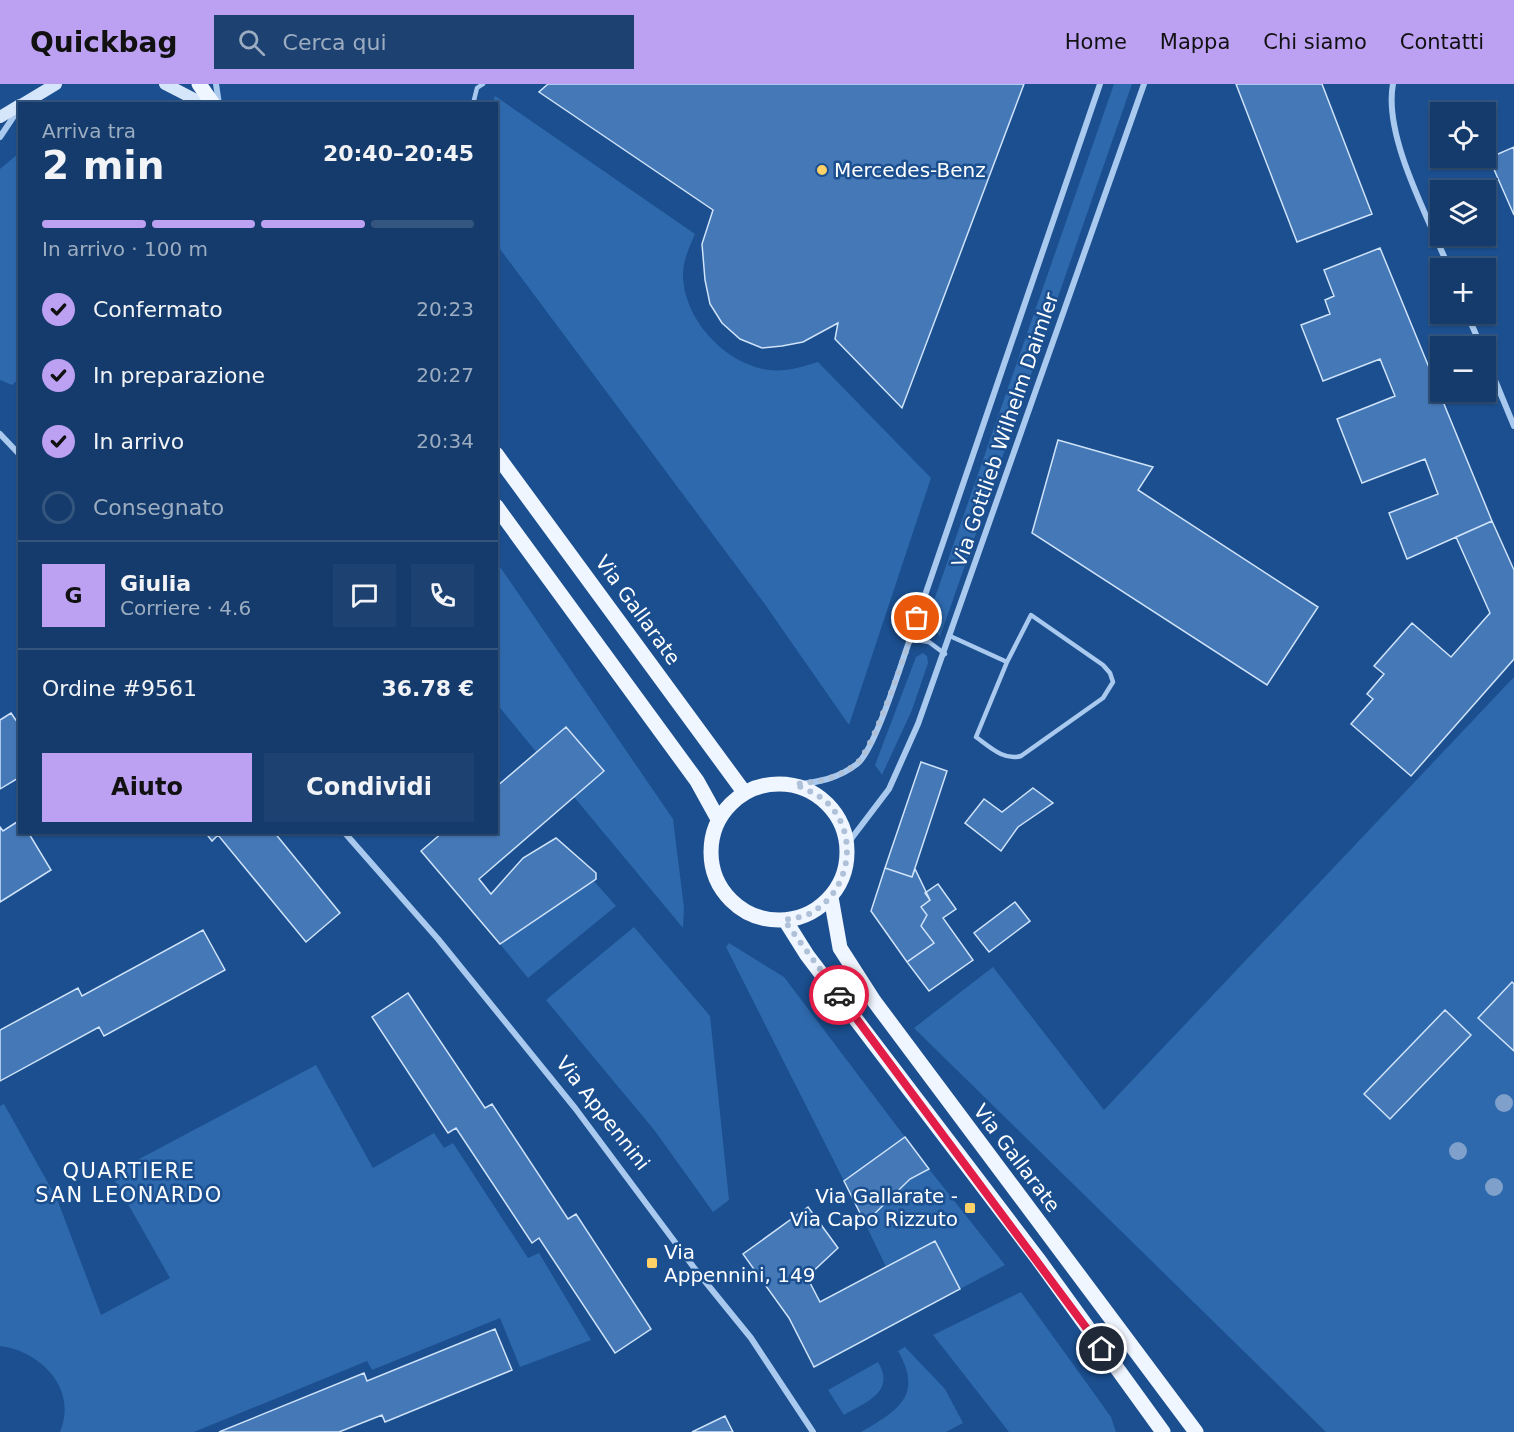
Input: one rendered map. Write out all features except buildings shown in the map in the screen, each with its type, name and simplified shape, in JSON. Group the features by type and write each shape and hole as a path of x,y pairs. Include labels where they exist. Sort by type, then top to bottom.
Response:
{"main road":[{"path":"199,84 212,102"},
{"name":"Via Gallarate","path":"498,457 744,792"},
{"path":"498,509 697,781 718,819"},
{"path":"769,783 795,784 823,798 839,816 848,843 846,872 831,897 810,914 784,920 763,918 743,910 727,896 714,872 711,845 718,819 729,804 744,792 769,783"},
{"name":"Via Gallarate","path":"831,897 840,948 874,1001 1196,1432"},
{"path":"784,920 807,955 1038,1259 1163,1432"}],"street":[{"path":"26,102 56,84"},
{"path":"165,84 200,102"},
{"path":"216,84 219,102"},
{"name":"Via Gottlieb Wilhelm Daimler","path":"795,784 829,780 859,763 878,725 910,639 1100,84"},
{"name":"Via Gottlieb Wilhelm Daimler","path":"848,843 889,789 918,724 945,654 1144,84"},
{"path":"1393,84 1390,98 1392,119 1399,145 1445,258"},
{"path":"0,117 18,107"},
{"path":"0,137 18,110"},
{"path":"1496,383 1514,426"},
{"path":"0,434 18,453"},
{"name":"Via Appennini","path":"347,834 438,939 568,1099 695,1269 751,1338 813,1432"}],"lane":[{"path":"473,102 477,88 483,84"},
{"path":"1031,615 1103,665 1110,673 1113,682 1103,698 1022,756 1013,758 1001,754 976,737 1007,662 1031,615"},
{"path":"950,636 1007,662"},
{"path":"910,639 929,642 945,654"}],"shaded area":[{"path":"1114,84 1132,84 940,637 934,629 924,629"},
{"path":"495,96 695,234 684,264 685,291 690,307 699,323 722,349 737,359 769,370 788,370 818,362 931,478 849,725 764,603 498,246 498,102 493,102"},
{"path":"18,154 18,380 12,385 0,380 0,169"},
{"path":"498,564 673,819 684,908 683,928 574,797 604,771 567,727 537,753 498,705"},
{"path":"923,653 927,656 928,663 912,710 882,775 875,765 916,657"},
{"path":"1514,677 1514,1432 1326,1432 914,1028 993,967 1104,1110"},
{"path":"594,881 616,906 528,978 500,944"},
{"path":"634,927 710,1016 729,1200 713,1212 655,1131 546,1000"},
{"path":"729,943 784,977 905,1137 844,1181 726,947"},
{"path":"316,1065 373,1168 434,1133 444,1148 453,1143 528,1258 539,1253 591,1340 520,1367 500,1318 372,1370 367,1361 194,1432 60,1432 64,1416 64,1401 60,1387 52,1375 42,1364 29,1356 15,1349 0,1346 0,1106 4,1104 57,1199 101,1315 170,1278 111,1174"},
{"path":"929,1169 1005,1265 960,1289 935,1241 886,1267 865,1223 910,1179"},
{"path":"1021,1292 1111,1417 1116,1432 1009,1432 933,1335"},
{"path":"905,1347 945,1389 963,1423 946,1432 861,1432 886,1417 903,1400 908,1380 898,1351"},
{"path":"878,1362 883,1372 881,1389 869,1400 844,1415 828,1390"}],"way so far":[{"path":"839,995 807,955 784,920 810,914 831,897 846,872 848,843 839,816 823,798 795,784 829,780 859,763 878,725 917,618"}],"place":[{"name":"Mercedes-Benz","path":"822,170"},
{"name":"Via Gallarate - Via Capo Rizzuto","path":"970,1208"},
{"name":"Via Appennini, 149","path":"652,1263"}],"district":[{"name":"QUARTIERE SAN LEONARDO","path":"129,1183"}],"route":[{"path":"839,995 1038,1259 1102,1349"}]}
